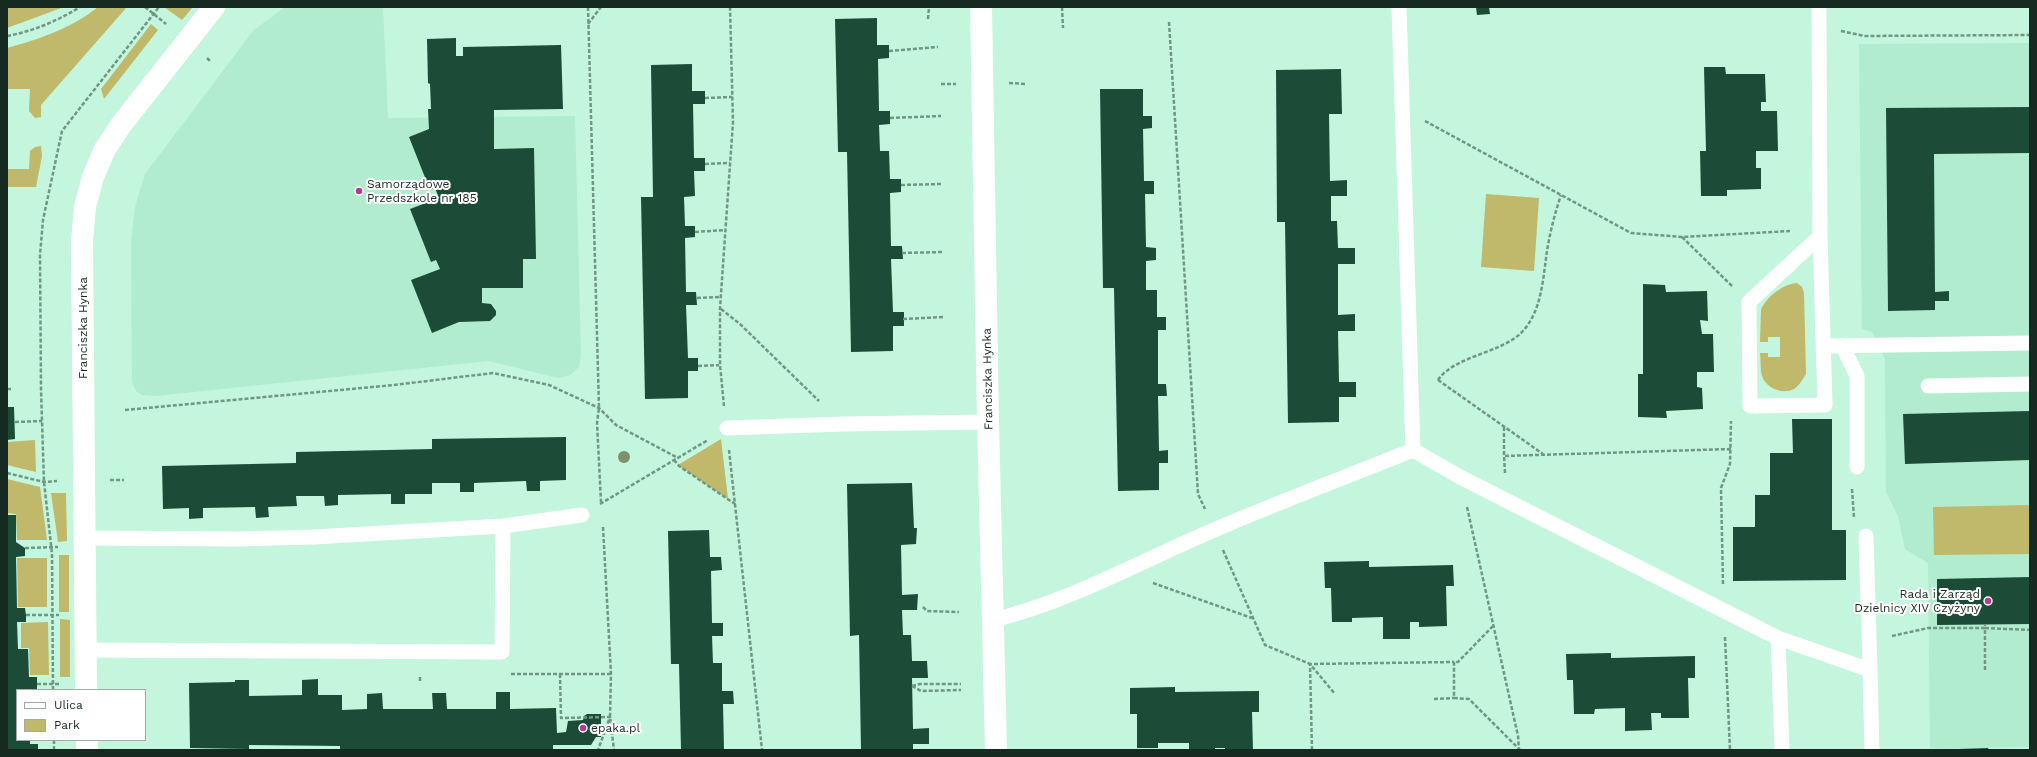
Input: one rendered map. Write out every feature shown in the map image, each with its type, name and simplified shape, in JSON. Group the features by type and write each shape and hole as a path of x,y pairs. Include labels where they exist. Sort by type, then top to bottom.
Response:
{"street":[{"name":"Franciszka Hynka","path":"86,689 82,241 85,207 93,177 105,150 121,125 214,7"},
{"name":"Franciszka Hynka","path":"982,7 988,422 996,750"}],"lane":[{"path":"1399,7 1413,450"},
{"path":"1819,7 1820,236 1825,405 1750,406 1749,302 1820,236"},
{"path":"1824,346 2030,343"},
{"path":"1842,345 1857,376 1857,467"},
{"path":"1928,386 2030,384"},
{"path":"727,428 843,424 988,422"},
{"path":"993,620 1033,610 1123,572 1213,530 1413,450"},
{"path":"1413,450 1460,477 1778,638 1870,670"},
{"path":"84,543 314,537 503,526 582,515"},
{"path":"86,650 502,652 503,526"},
{"path":"1866,536 1872,750"},
{"path":"1778,638 1782,750"}],"path":[{"path":"7,36 33,30 80,7"},
{"path":"145,7 169,27"},
{"path":"588,7 599,408 597,423 602,511"},
{"path":"588,24 601,7"},
{"path":"730,7 732,97 730,163 720,308 720,365 762,750"},
{"path":"928,19 929,7"},
{"path":"1062,7 1063,28"},
{"path":"1169,22 1198,494 1265,645 1310,664 1458,662 1494,625"},
{"path":"1818,25 1865,36 2030,35"},
{"path":"889,51 938,47"},
{"path":"705,98 732,97"},
{"path":"1402,111 1420,118 1631,233 1682,237 1792,231 1820,236"},
{"path":"890,118 942,116"},
{"path":"705,164 730,163"},
{"path":"901,185 942,184"},
{"path":"1438,380 1443,372 1497,347 1522,332 1534,313 1542,289 1552,223 1561,195"},
{"path":"695,232 726,230"},
{"path":"1682,237 1749,302"},
{"path":"902,252 943,252"},
{"path":"696,298 721,297"},
{"path":"720,308 740,324 843,424"},
{"path":"903,319 944,317"},
{"path":"1409,360 1544,455"},
{"path":"698,366 720,365"},
{"path":"124,410 394,386 493,373 548,385 599,408 616,426 678,458"},
{"path":"1730,750 1724,611 1721,488 1730,464 1731,407 1750,406"},
{"path":"15,422 42,421"},
{"path":"1504,427 1505,500"},
{"path":"582,515 727,428"},
{"path":"1504,456 1731,449"},
{"path":"674,460 735,504"},
{"path":"1857,467 1850,471 1855,536 1866,536"},
{"path":"7,473 44,482"},
{"path":"1460,477 1494,625 1518,736 1519,749"},
{"path":"602,519 611,674 610,717 614,750"},
{"path":"25,548 84,543"},
{"path":"1123,572 1253,618"},
{"path":"923,607 927,611 959,612"},
{"path":"26,615 85,615"},
{"path":"1868,642 1928,628 1985,626 2030,630"},
{"path":"1985,626 1985,670"},
{"path":"1454,662 1454,698"},
{"path":"1310,664 1335,694"},
{"path":"1310,664 1312,750"},
{"path":"508,674 611,674"},
{"path":"560,674 561,718 610,717"},
{"path":"961,684 920,684 912,686 921,691 961,690"},
{"path":"1434,699 1469,699 1519,749"},
{"path":"598,750 610,717"}],"shaded area":[{"name":"Samorządowe Przedszkole nr 185","path":"285,7 383,7 388,118 575,116 581,356 579,367 570,375 558,378 489,361 155,396 142,395 136,391 132,382 131,243 135,207 145,174 253,31"},
{"path":"2030,43 2030,747 1930,748 1928,563 1905,549 1898,516 1886,492 1885,359 1872,332 1862,329 1859,44"}],"green space":[{"path":"7,7 64,7 7,28"},
{"path":"98,7 127,7 41,105 41,117 35,118 29,111 30,89 7,89 7,48 55,32 77,21"},
{"path":"164,7 193,7 182,20"},
{"path":"151,24 158,30 104,99 101,89"},
{"path":"41,146 42,156 36,187 7,187 7,169 29,169 30,151 35,147"},
{"path":"1486,194 1539,198 1534,271 1481,267"},
{"path":"1797,283 1802,287 1804,293 1806,374 1794,389 1789,391 1780,391 1767,384 1762,376 1760,353 1768,353 1768,357 1780,357 1780,337 1768,337 1768,342 1760,342 1761,310 1767,300 1776,292 1786,286"},
{"path":"721,439 728,499 678,465"},
{"path":"35,440 36,472 7,465 7,442"},
{"path":"7,479 40,487 47,540 17,540 16,514 7,513"},
{"path":"51,493 66,493 67,541 58,542"},
{"path":"2030,505 2030,554 1934,555 1933,507"},
{"path":"59,555 69,555 69,612 59,612"},
{"path":"17,558 47,558 47,607 18,607"},
{"path":"60,619 70,620 70,677 60,677"},
{"path":"48,622 49,675 30,675 29,648 21,648 21,623"}],"building":[{"path":"1476,7 1489,7 1490,14 1477,15"},
{"path":"877,18 877,45 889,45 889,58 878,59 879,111 890,111 890,124 879,125 880,151 889,151 890,179 901,179 901,192 890,193 891,246 902,246 903,259 891,259 893,312 904,312 904,326 893,326 893,351 851,352 847,152 838,152 835,19"},
{"path":"456,38 456,56 463,56 463,47 561,45 563,109 494,110 494,149 534,148 536,259 523,259 523,288 482,288 482,303 491,304 496,311 496,315 490,321 459,322 432,333 411,280 440,269 436,260 431,262 410,209 439,198 435,188 430,190 409,137 429,129 428,109 431,109 430,84 428,83 427,39"},
{"path":"692,64 692,91 705,91 705,104 693,104 694,158 705,158 705,171 694,171 695,196 684,197 685,226 695,226 695,237 685,238 686,292 696,292 697,305 686,305 688,358 698,358 698,371 688,371 688,398 645,399 641,197 653,197 651,65"},
{"path":"1704,67 1725,67 1726,74 1765,74 1766,102 1761,102 1761,111 1777,111 1778,151 1756,151 1756,168 1761,168 1761,189 1727,190 1727,196 1701,196 1700,151 1706,151"},
{"path":"1341,69 1342,114 1329,114 1330,181 1347,180 1347,196 1331,196 1331,221 1337,221 1338,248 1355,248 1355,264 1338,264 1338,315 1355,314 1355,331 1338,331 1339,382 1356,382 1356,397 1339,397 1339,422 1288,423 1285,222 1277,222 1276,70"},
{"path":"1100,89 1143,89 1143,116 1152,116 1152,128 1143,129 1144,181 1154,181 1154,194 1145,194 1146,247 1156,248 1156,260 1146,261 1146,290 1157,290 1157,317 1166,317 1166,330 1158,330 1158,384 1166,384 1167,396 1158,396 1159,451 1168,450 1168,463 1159,463 1159,490 1118,491 1114,288 1103,288"},
{"path":"2030,107 2030,153 1934,154 1935,292 1949,291 1949,301 1935,301 1935,310 1888,311 1886,108"},
{"path":"1643,284 1665,285 1666,292 1707,291 1708,321 1700,320 1702,334 1713,334 1714,372 1697,372 1697,387 1702,388 1703,409 1666,411 1667,418 1638,417 1638,374 1643,374"},
{"path":"7,407 14,407 15,439 7,440"},
{"path":"2030,411 2030,460 1905,464 1903,414"},
{"path":"1792,419 1832,419 1832,530 1846,530 1846,580 1733,581 1733,527 1755,527 1755,495 1770,495 1770,453 1793,453"},
{"path":"566,437 566,480 540,481 540,491 527,491 526,481 474,483 474,492 460,492 460,483 432,483 432,494 405,494 405,504 391,504 391,494 338,495 338,505 325,506 324,496 296,496 297,506 268,507 269,517 256,518 255,507 203,508 203,518 189,519 189,508 163,509 162,466 296,463 296,452 432,449 432,439"},
{"path":"912,483 914,528 917,528 916,544 901,545 902,595 918,594 917,610 902,610 903,635 911,635 912,661 927,661 928,678 912,678 913,729 929,728 929,744 913,744 913,750 861,750 859,635 850,636 847,484"},
{"path":"7,515 16,515 16,542 25,548 25,556 16,557 17,608 25,608 26,615 26,622 17,622 18,649 28,649 29,677 37,677 37,689 16,689 16,741 30,741 30,744 38,744 38,750 7,750"},
{"path":"709,530 710,557 721,557 722,570 711,571 712,623 723,623 723,636 712,636 713,663 722,663 722,691 733,691 734,704 723,704 724,750 681,750 679,664 671,664 668,531"},
{"path":"1369,561 1369,567 1453,565 1454,586 1446,586 1447,626 1419,627 1419,622 1410,622 1410,639 1383,639 1383,617 1352,618 1352,622 1332,622 1331,588 1325,588 1324,562"},
{"path":"2030,577 2030,624 1937,625 1937,579"},
{"path":"1611,653 1611,658 1695,656 1695,678 1688,678 1689,718 1661,718 1661,713 1651,713 1652,730 1625,731 1625,708 1595,709 1594,714 1574,714 1573,680 1567,680 1566,654"},
{"path":"318,679 318,695 342,695 342,710 367,709 367,694 382,693 383,709 433,709 432,693 446,693 447,709 496,709 496,692 510,692 510,709 556,708 557,733 566,732 568,721 583,720 584,716 587,714 601,714 601,737 596,737 591,745 553,745 553,750 340,750 340,746 249,745 249,749 190,748 189,683 235,682 235,680 249,680 249,696 302,695 302,680"},
{"path":"1175,687 1175,692 1259,691 1259,712 1252,712 1253,750 1225,750 1225,748 1215,748 1215,750 1189,750 1189,743 1158,743 1158,748 1137,748 1137,714 1130,714 1130,688"},
{"path":"1988,748 1989,750 1958,750 1958,749"}],"place":[{"name":"Samorządowe Przedszkole nr 185","path":"359,191"},
{"name":"Rada i Zarząd Dzielnicy XIV Czyżyny","path":"1988,601"},
{"name":"epaka.pl","path":"583,728"}]}
